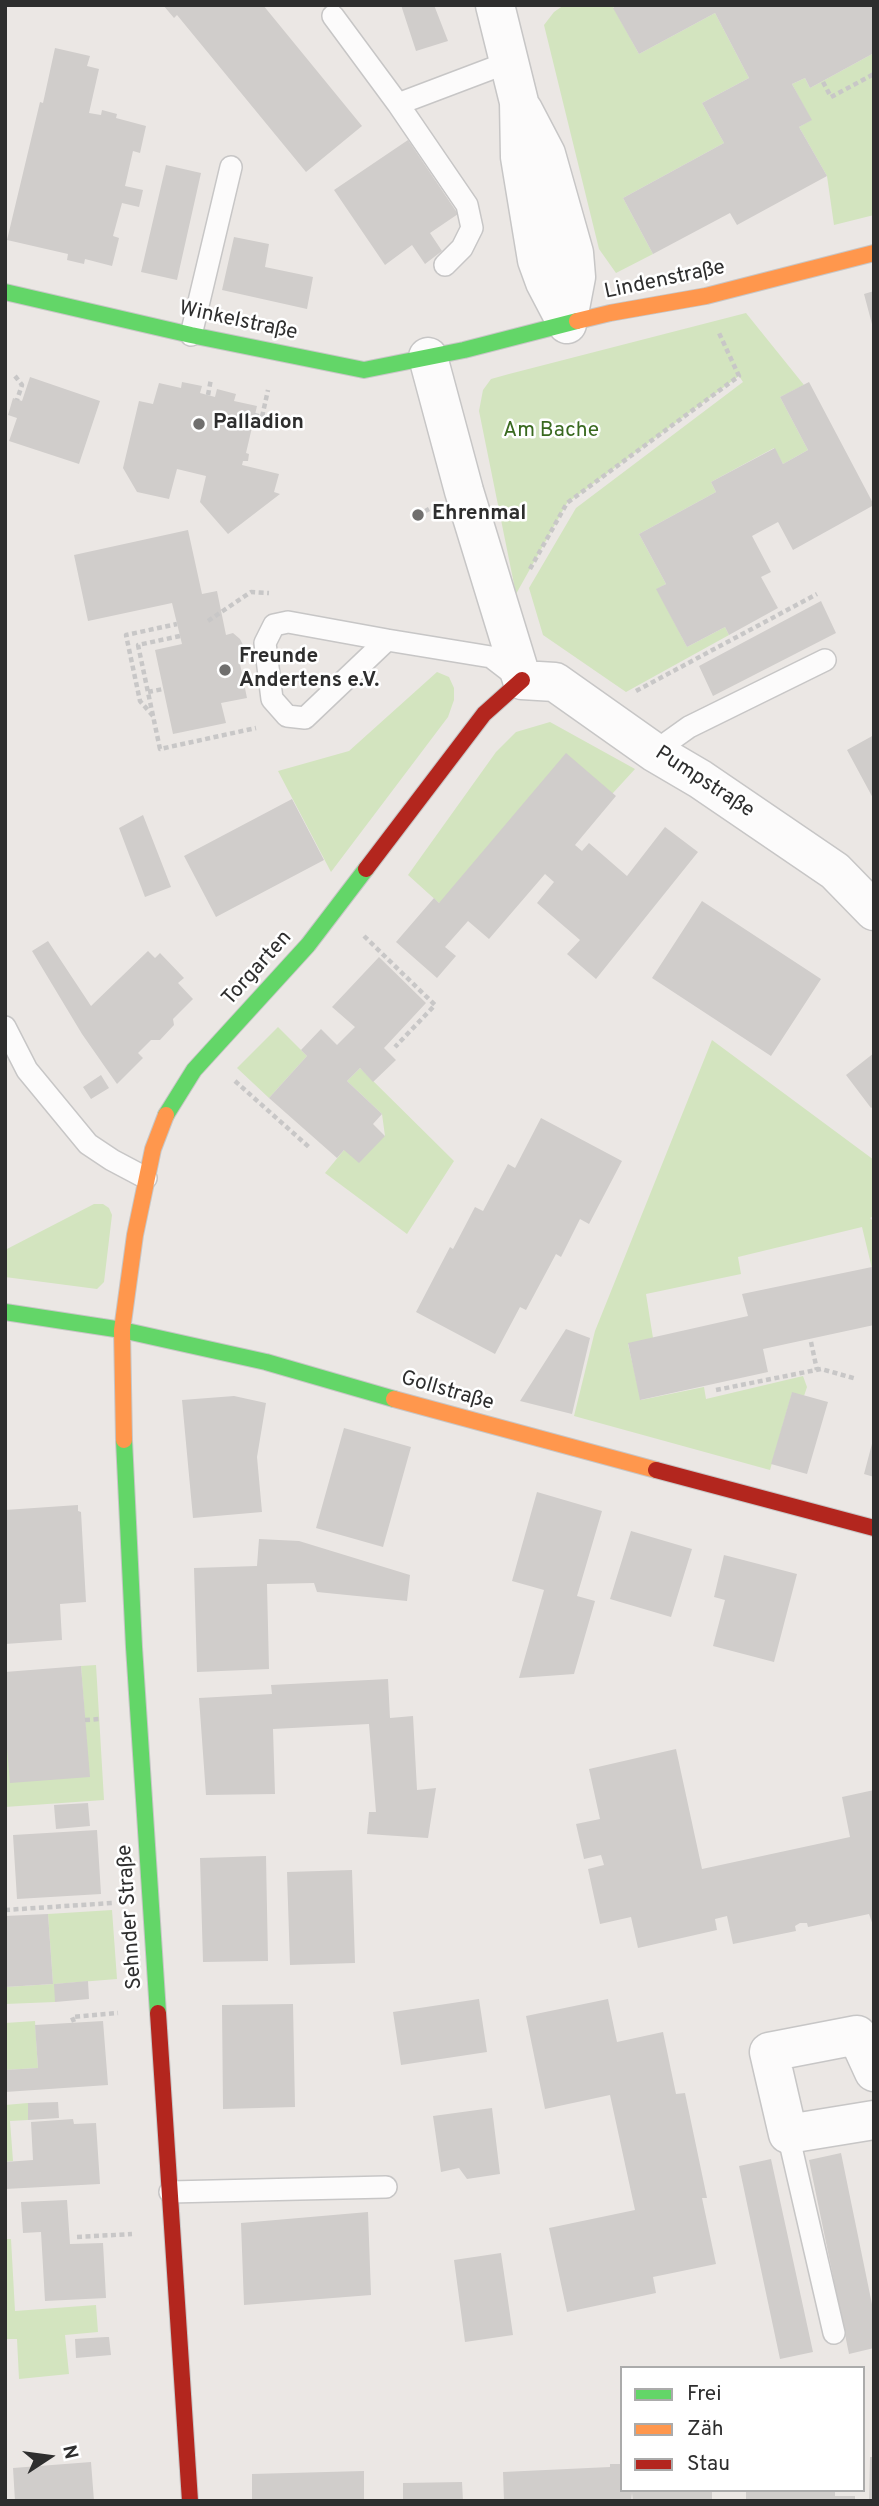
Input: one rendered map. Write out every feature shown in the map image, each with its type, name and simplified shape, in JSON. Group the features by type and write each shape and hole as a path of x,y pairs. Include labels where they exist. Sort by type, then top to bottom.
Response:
{"street":[{"path":"495,5 519,102 546,154 574,253 576,277 567,324"},
{"name":"Lindenstraße","path":"446,354 610,313 706,296 874,253"},
{"name":"Winkelstraße","path":"5,292 191,335 364,370 446,354"},
{"path":"446,354 497,600 522,680"},
{"name":"Pumpstraße","path":"522,680 555,682 654,752 700,779 835,871 874,911"},
{"name":"Torgarten","path":"122,1330 135,1235 153,1149 163,1121 194,1070 308,946 484,714 522,680"},
{"name":"Gollstraße","path":"5,1312 122,1330 266,1362 511,1432 874,1528"},
{"name":"Sehnder Straße","path":"122,1330 125,1481 134,1647 190,2501"},
{"path":"874,2072 866,2030 769,2052 788,2134 874,2120"}],"lane":[{"path":"333,16 398,104 467,205 472,228 463,248 445,265"},
{"path":"398,104 509,62"},
{"path":"191,335 231,167"},
{"path":"387,640 305,718 287,716 272,699 265,643 274,625 288,622 491,657 522,680"},
{"path":"654,752 689,727 825,660"},
{"path":"5,1027 27,1070 88,1144 146,1178"},
{"path":"788,2134 834,2333"},
{"path":"170,2192 386,2187"}],"path":[{"path":"823,82 831,97 874,74"},
{"path":"497,600 516,594 567,503 739,376 714,322 706,296"},
{"path":"15,376 22,385 18,400"},
{"path":"208,394 209,386"},
{"path":"254,415 262,417 268,393"},
{"path":"208,621 251,592 258,591"},
{"path":"597,712 817,594"},
{"path":"153,716 140,701 126,635 177,624"},
{"path":"180,636 138,645 160,749 259,728 287,716"},
{"path":"148,692 163,689"},
{"path":"358,930 435,1004 396,1047"},
{"path":"229,1076 310,1148"},
{"path":"811,1342 817,1370"},
{"path":"716,1390 821,1369 857,1379"},
{"path":"5,1910 151,1901"},
{"path":"74,2022 72,2017 158,2010"},
{"path":"77,2237 172,2232"}],"green space":[{"path":"564,5 612,5 639,54 715,13 749,78 702,103 724,143 623,198 653,254 616,273 599,249 544,25 554,12"},
{"path":"874,53 874,215 834,225 827,176 799,127 811,120 792,84 805,78 810,88"},
{"name":"Am Bache","path":"746,313 804,385 780,397 808,450 783,464 774,448 711,482 716,492 639,534 666,584 657,589 687,647 725,627 729,635 626,692 543,635 529,588 576,508 743,382 739,376 567,503 516,594 479,411 483,390 491,379"},
{"path":"437,672 449,677 454,688 454,700 448,717 331,872 278,771 349,751"},
{"path":"550,722 635,769 613,793 439,903 408,875 496,752 516,732"},
{"path":"278,1027 307,1056 269,1098 237,1068"},
{"path":"712,1040 874,1160 874,1216 870,1218 874,1222 874,1277 862,1227 738,1257 741,1274 646,1294 653,1338 628,1344 641,1400 704,1387 706,1399 803,1376 807,1387 804,1396 792,1393 770,1470 574,1416 595,1331"},
{"path":"360,1068 454,1161 407,1234 325,1173 344,1150 385,1136 382,1114 347,1081"},
{"path":"94,1204 103,1204 109,1208 112,1215 104,1282 97,1289 5,1277 5,1250"},
{"path":"96,1665 104,1800 5,1807 5,1725 89,1777 81,1666"},
{"path":"112,1910 117,1979 55,1984 55,2002 5,2004 5,1987 53,1984 48,1914"},
{"path":"35,2021 38,2068 5,2070 5,2023"},
{"path":"28,2103 28,2120 10,2121 13,2161 5,2162 5,2105"},
{"path":"5,2239 11,2239 15,2311 96,2305 98,2332 65,2335 69,2374 19,2379 17,2339 5,2339"}],"building":[{"path":"163,5 263,5 362,126 306,172 177,15 174,18"},
{"path":"401,5 434,5 448,41 416,51"},
{"path":"617,5 874,5 874,53 810,88 805,78 792,84 812,120 799,127 827,176 737,225 730,213 653,254 623,198 724,143 702,103 749,78 715,13 639,54 613,8"},
{"path":"55,48 90,56 87,66 99,69 89,113 101,115 102,110 117,114 116,118 146,126 140,153 133,151 125,186 143,190 139,207 122,203 113,236 119,238 112,266 85,259 84,264 67,260 68,254 7,240"},
{"path":"408,140 458,214 430,233 442,251 425,264 412,245 385,265 334,190"},
{"path":"166,165 201,173 177,280 141,272"},
{"path":"234,237 269,244 265,267 313,277 307,309 222,290"},
{"path":"874,291 874,328 873,328 864,294"},
{"path":"30,377 100,401 79,464 9,441 17,418 8,415 13,398 22,401"},
{"path":"182,382 202,386 200,393 215,397 217,389 236,394 234,401 257,406 246,453 249,454 248,461 243,461 242,465 279,474 274,492 280,494 228,534 200,502 206,476 177,469 169,499 137,492 123,468 139,401 153,404 159,383 181,388"},
{"path":"809,382 874,505 793,550 778,522 752,536 771,572 761,577 778,608 729,635 725,627 687,647 656,589 666,584 639,534 716,492 711,482 775,448 783,464 808,450 780,397"},
{"name":"Freunde Andertens e.V.","path":"188,530 202,594 217,591 226,635 233,633 244,647 240,664 247,698 221,703 226,723 173,734 155,650 182,644 172,603 88,621 74,555"},
{"path":"821,601 836,633 713,696 699,666"},
{"path":"874,735 874,800 847,750"},
{"path":"566,753 616,796 575,845 582,851 589,843 627,876 665,827 698,852 596,979 567,954 580,940 537,903 554,882 545,874 489,939 468,921 445,947 456,956 437,978 396,942 434,898 439,903"},
{"path":"292,799 324,860 216,917 184,856"},
{"path":"143,815 171,887 145,897 119,828"},
{"path":"702,901 821,979 771,1056 652,978"},
{"path":"48,941 91,1006 148,951 155,958 160,953 184,978 178,983 193,999 173,1019 174,1025 160,1040 151,1040 138,1053 143,1058 117,1084 82,1034 32,951"},
{"path":"379,957 426,1003 384,1048 396,1060 373,1082 360,1068 347,1081 382,1114 373,1124 385,1136 359,1163 344,1150 337,1158 269,1098 307,1056 301,1050 321,1029 337,1045 355,1027 332,1007"},
{"path":"874,1053 874,1106 871,1108 846,1075"},
{"path":"101,1075 109,1088 91,1099 83,1087"},
{"path":"541,1118 622,1161 589,1224 580,1219 561,1257 556,1254 526,1310 520,1307 495,1354 416,1312 450,1247 453,1249 475,1207 483,1211 508,1164 515,1168"},
{"path":"872,1267 874,1325 763,1349 768,1372 640,1400 628,1343 748,1316 742,1294"},
{"path":"566,1329 590,1338 572,1414 520,1401"},
{"path":"792,1392 828,1402 807,1474 771,1464"},
{"path":"234,1396 266,1403 257,1457 262,1512 193,1518 182,1400"},
{"path":"344,1428 411,1447 383,1547 316,1528"},
{"path":"874,1440 874,1477 864,1474"},
{"path":"537,1492 602,1511 577,1596 595,1601 574,1674 519,1678 544,1590 512,1581"},
{"path":"78,1505 78,1511 81,1512 86,1602 60,1604 62,1640 5,1644 5,1510"},
{"path":"631,1531 692,1549 671,1617 610,1599"},
{"path":"259,1539 299,1541 410,1575 407,1601 317,1592 314,1583 267,1584 269,1669 197,1672 194,1568 257,1566"},
{"path":"724,1555 797,1574 774,1662 713,1646 725,1600 714,1597"},
{"path":"81,1666 90,1777 10,1783 5,1725 5,1672"},
{"path":"388,1679 390,1718 413,1716 417,1790 436,1788 428,1838 367,1834 369,1812 376,1812 369,1724 273,1729 275,1794 206,1795 199,1698 272,1694 271,1685"},
{"path":"676,1749 702,1869 850,1837 842,1797 874,1790 874,1928 869,1914 808,1927 807,1923 800,1923 795,1926 796,1931 733,1944 727,1916 715,1919 717,1930 638,1948 631,1917 600,1924 588,1869 604,1865 601,1855 584,1859 576,1824 600,1819 589,1769"},
{"path":"88,1803 90,1826 56,1829 54,1805"},
{"path":"97,1830 101,1894 17,1899 13,1835"},
{"path":"266,1856 268,1961 203,1962 200,1858"},
{"path":"352,1870 355,1963 290,1965 287,1872"},
{"path":"48,1914 53,1984 5,1987 5,1916"},
{"path":"88,1981 89,1999 55,2002 54,1984"},
{"path":"479,1999 487,2052 401,2065 393,2012"},
{"path":"608,1999 617,2042 663,2032 676,2094 685,2093 707,2198 702,2198 716,2264 653,2277 656,2293 567,2312 549,2228 635,2210 610,2095 545,2109 526,2016"},
{"path":"293,2004 295,2107 223,2109 222,2005"},
{"path":"103,2021 108,2085 5,2092 5,2070 38,2068 35,2025"},
{"path":"58,2102 59,2118 28,2120 28,2103"},
{"path":"492,2108 500,2174 467,2179 459,2168 441,2172 433,2116"},
{"path":"73,2119 74,2124 96,2123 100,2184 5,2189 5,2162 33,2160 31,2122"},
{"path":"841,2153 874,2314 874,2348 849,2354 809,2160"},
{"path":"771,2159 813,2352 780,2359 739,2166"},
{"path":"67,2200 70,2244 103,2243 106,2298 45,2301 41,2232 23,2233 21,2202"},
{"path":"368,2212 371,2295 244,2305 241,2223"},
{"path":"501,2253 513,2335 465,2342 454,2260"},
{"path":"109,2337 111,2355 76,2358 75,2339"},
{"path":"870,2457 874,2457 874,2501 869,2501"},
{"path":"91,2462 94,2501 15,2501 13,2468"},
{"path":"610,2464 620,2464 620,2492 712,2492 712,2501 633,2501 632,2493 631,2501 504,2501 503,2472 610,2467"},
{"path":"364,2471 364,2501 252,2501 252,2474"},
{"path":"462,2482 463,2501 403,2501 403,2483"},
{"path":"746,2492 835,2492 835,2496 855,2496 855,2501 746,2501"}],"traffic: fast":[{"path":"5,292 191,335 364,370 464,350 577,321"},
{"path":"166,1115 194,1070 308,945 366,869"},
{"path":"5,1312 122,1330 266,1362 394,1399"},
{"path":"124,1440 134,1647 158,2013"}],"traffic: slow":[{"path":"577,321 706,296 874,253"},
{"path":"124,1440 122,1330 135,1235 153,1149 166,1115"},
{"path":"394,1399 656,1470"}],"traffic: jam":[{"path":"366,869 484,714 522,680"},
{"path":"656,1470 874,1528"},
{"path":"158,2013 190,2501"}],"place":[{"name":"Palladion","path":"199,424"},
{"name":"Ehrenmal","path":"418,515"},
{"name":"Freunde Andertens e.V.","path":"225,670"}]}
